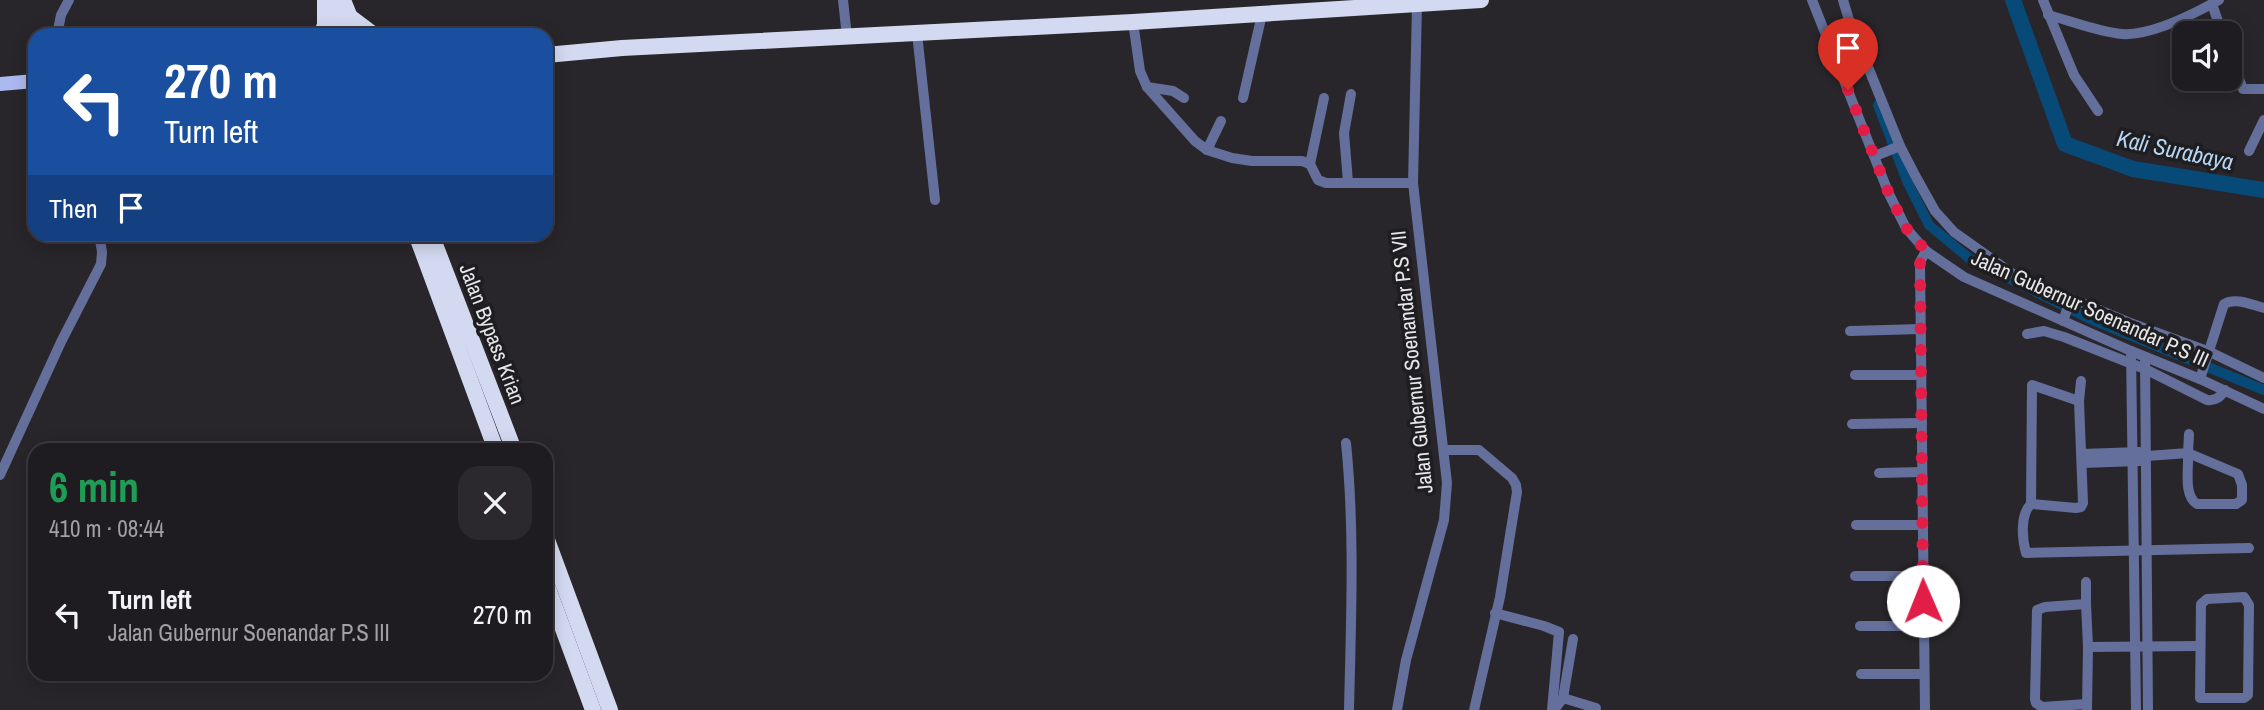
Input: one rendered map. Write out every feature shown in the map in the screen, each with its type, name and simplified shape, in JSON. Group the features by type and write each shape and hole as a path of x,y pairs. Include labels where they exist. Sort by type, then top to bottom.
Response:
{"highway":[{"path":"324,28 325,0"},
{"path":"330,0 340,28"},
{"path":"343,0 354,28"},
{"path":"553,54 622,48 1133,22 1481,0"},
{"path":"350,17 365,28"},
{"name":"Jalan Bypass Krian","path":"419,242 493,443"},
{"name":"Jalan Bypass Krian","path":"434,242 511,443"},
{"path":"553,556 610,710"},
{"path":"553,602 592,710"}],"main road":[{"path":"0,84 28,82"}],"street":[{"path":"58,28 61,15 69,0"},
{"path":"843,0 847,37"},
{"name":"Jalan Gubernur Soenandar P.S III","path":"1812,0 1877,155 1889,194 1906,228 1926,251 1964,277 2145,357 2201,377 2264,409"},
{"path":"1843,0 1898,146 1935,211 1954,232 2013,274 2070,300 2264,378"},
{"path":"2043,0 2074,75 2098,111"},
{"path":"2048,15 2108,31 2135,33 2155,29 2209,3 2217,21"},
{"name":"Jalan Gubernur Soenandar P.S VII","path":"1397,710 1406,660 1444,520 1447,483 1413,183 1418,4"},
{"path":"1243,98 1262,14"},
{"path":"1133,22 1140,71 1147,87 1195,141 1207,150 1232,158 1252,161 1303,161 1310,164"},
{"path":"917,33 935,200"},
{"path":"2242,86 2243,89 2264,89"},
{"path":"1147,87 1173,91 1184,98"},
{"path":"1348,182 1344,133 1351,94"},
{"path":"1324,98 1310,164 1322,182 1413,183"},
{"path":"2249,151 2264,120"},
{"path":"1207,150 1221,121"},
{"path":"1877,155 1898,146"},
{"path":"0,475 61,342 101,264 100,242"},
{"path":"1925,710 1920,262 1926,251"},
{"path":"2063,319 2070,300"},
{"path":"2201,377 2224,304 2235,301 2264,308"},
{"path":"1850,331 1921,329"},
{"path":"2027,334 2040,331 2052,333 2145,369 2207,400 2213,401 2225,390"},
{"path":"2131,351 2134,551 2148,710"},
{"path":"2136,710 2146,551 2145,357"},
{"path":"1855,374 1921,375"},
{"path":"2031,504 2081,507 2083,503 2078,401 2081,381"},
{"path":"2078,401 2032,385 2031,504 2024,513 2024,546 2028,554 2249,548"},
{"path":"1852,424 1922,423"},
{"path":"2082,458 2188,453 2238,474 2242,485 2242,500 2236,504 2193,502 2189,495 2188,453 2189,434"},
{"path":"1346,443 1353,546 1349,710"},
{"path":"1445,450 1479,450 1512,478 1517,492 1504,577 1474,710"},
{"path":"1879,473 1922,472"},
{"path":"1856,525 1923,525"},
{"path":"1855,576 1923,576"},
{"path":"2086,582 2087,707 2042,707 2035,699 2037,611 2045,607 2086,604"},
{"path":"2240,597 2248,600 2248,695 2244,698 2200,704 2200,610 2203,600 2240,597"},
{"path":"1495,613 1557,630 1559,633 1553,710"},
{"path":"1860,626 1924,626"},
{"path":"1553,710 1563,698 1573,639"},
{"path":"2088,647 2199,646"},
{"path":"1861,674 1924,674"},
{"path":"1563,698 1597,708"}],"waterway":[{"name":"Kali Surabaya","path":"2013,0 2065,144 2133,169 2264,190"},
{"path":"1878,105 1907,181 1929,225 1970,259 2088,318 2264,390"}],"route":[{"path":"1848,90 1889,194 1906,228 1926,251 1920,262 1923,601"}]}
